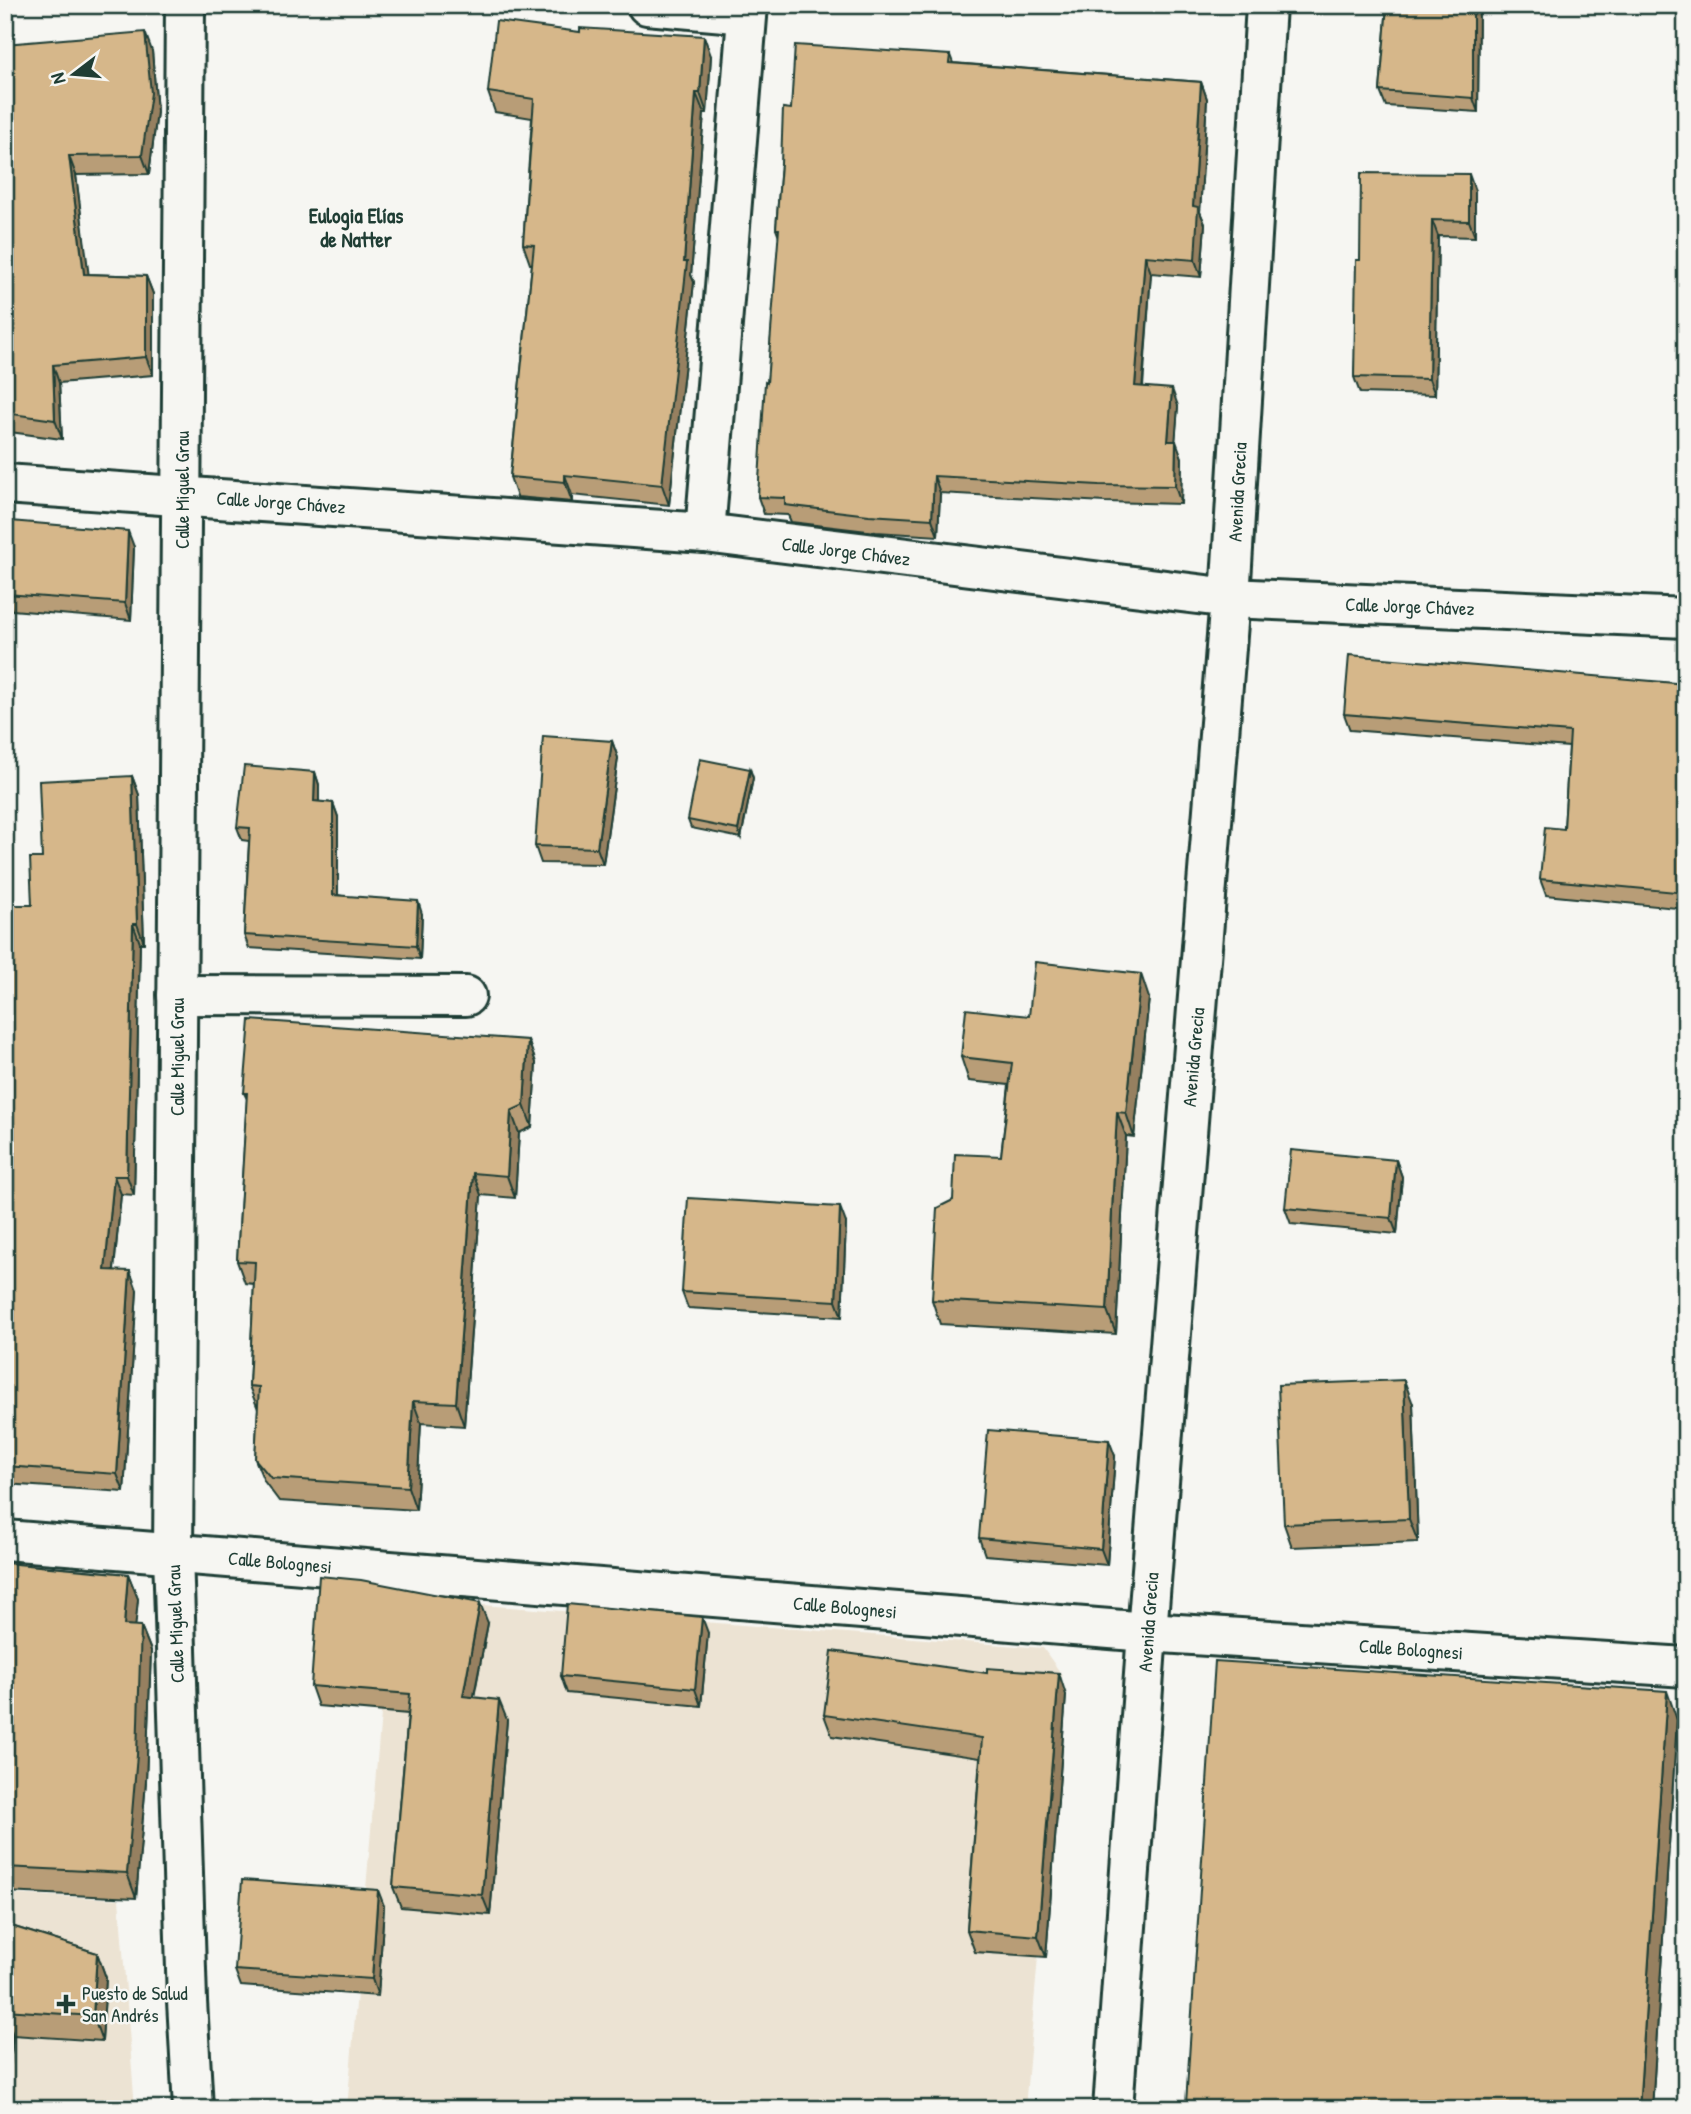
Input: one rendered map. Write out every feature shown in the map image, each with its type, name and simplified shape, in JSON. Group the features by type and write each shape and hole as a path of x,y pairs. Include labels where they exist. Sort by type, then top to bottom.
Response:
{"street":[{"name":"Calle Miguel Grau","path":"186,5 173,1553 187,2001 193,2109"},
{"path":"647,5 747,10 705,533"},
{"name":"Avenida Grecia","path":"1113,2109 1147,1632 1230,598 1266,5"},
{"name":"Calle Jorge Chávez","path":"5,484 705,533 1230,598 1686,618"},
{"path":"177,995 466,996"},
{"name":"Calle Bolognesi","path":"5,1540 1147,1632 1686,1667"}],"shaded area":[{"path":"391,1598 1043,1648 1062,1675 1025,2109 347,2109"},
{"name":"Puesto de Salud San Andrés","path":"5,1894 119,1899 135,2109 5,2109"}],"building":[{"path":"1387,5 1473,5 1473,98 1380,91"},
{"path":"496,21 580,32 580,28 704,36 700,93 696,93 684,262 687,262 662,485 565,475 565,482 510,477 534,245 523,244 534,99 488,92"},
{"path":"145,32 151,93 142,155 69,156 84,274 146,276 146,357 53,365 55,420 5,413 5,44"},
{"path":"795,45 950,55 949,63 1201,82 1193,206 1198,207 1195,260 1145,256 1135,386 1172,389 1168,441 1176,441 1175,486 1099,485 934,476 932,519 785,505 785,498 758,497 779,229 776,229 783,108 791,109"},
{"path":"1361,173 1469,174 1469,221 1432,220 1429,379 1354,377"},
{"path":"10,521 128,531 125,603 6,594"},
{"path":"1349,655 1686,684 1686,893 1540,879 1545,827 1564,829 1570,732 1344,714"},
{"path":"543,736 612,741 597,848 535,846"},
{"path":"700,759 750,769 738,830 688,820"},
{"path":"244,766 315,772 314,801 333,803 333,895 418,901 416,946 244,935 250,828 237,827"},
{"path":"132,776 137,924 133,924 127,1176 114,1176 105,1270 130,1271 117,1474 5,1466 5,905 32,905 30,858 42,858 39,781"},
{"path":"1035,962 1141,974 1126,1113 1117,1112 1107,1310 932,1300 937,1208 953,1200 955,1154 1001,1156 1012,1063 961,1057 966,1009 1029,1016"},
{"path":"250,1020 528,1040 524,1105 511,1111 507,1176 473,1173 456,1403 413,1401 408,1487 271,1478 255,1459 259,1387 249,1386 255,1262 237,1261"},
{"path":"1291,1150 1396,1160 1391,1218 1285,1208"},
{"path":"688,1198 840,1207 836,1301 682,1292"},
{"path":"1404,1380 1409,1519 1284,1524 1278,1385"},
{"path":"988,1430 1109,1440 1101,1549 979,1538"},
{"path":"5,1563 128,1574 124,1625 141,1626 137,1755 127,1873 5,1867"},
{"path":"319,1576 361,1580 480,1603 463,1696 499,1700 482,1895 393,1887 410,1694 311,1686"},
{"path":"567,1604 702,1617 695,1689 561,1676"},
{"path":"832,1651 987,1673 987,1668 1059,1673 1038,1936 967,1930 982,1738 824,1715"},
{"path":"1215,1661 1667,1691 1639,2109 1263,2109 1186,2104"},
{"path":"242,1880 378,1890 372,1979 235,1970"},
{"path":"5,1924 97,1953 93,2016 5,2010"}],"place":[{"name":"Puesto de Salud San Andrés","path":"66,2004"}],"district":[{"name":"Eulogia Elías de Natter","path":"356,228"}]}
